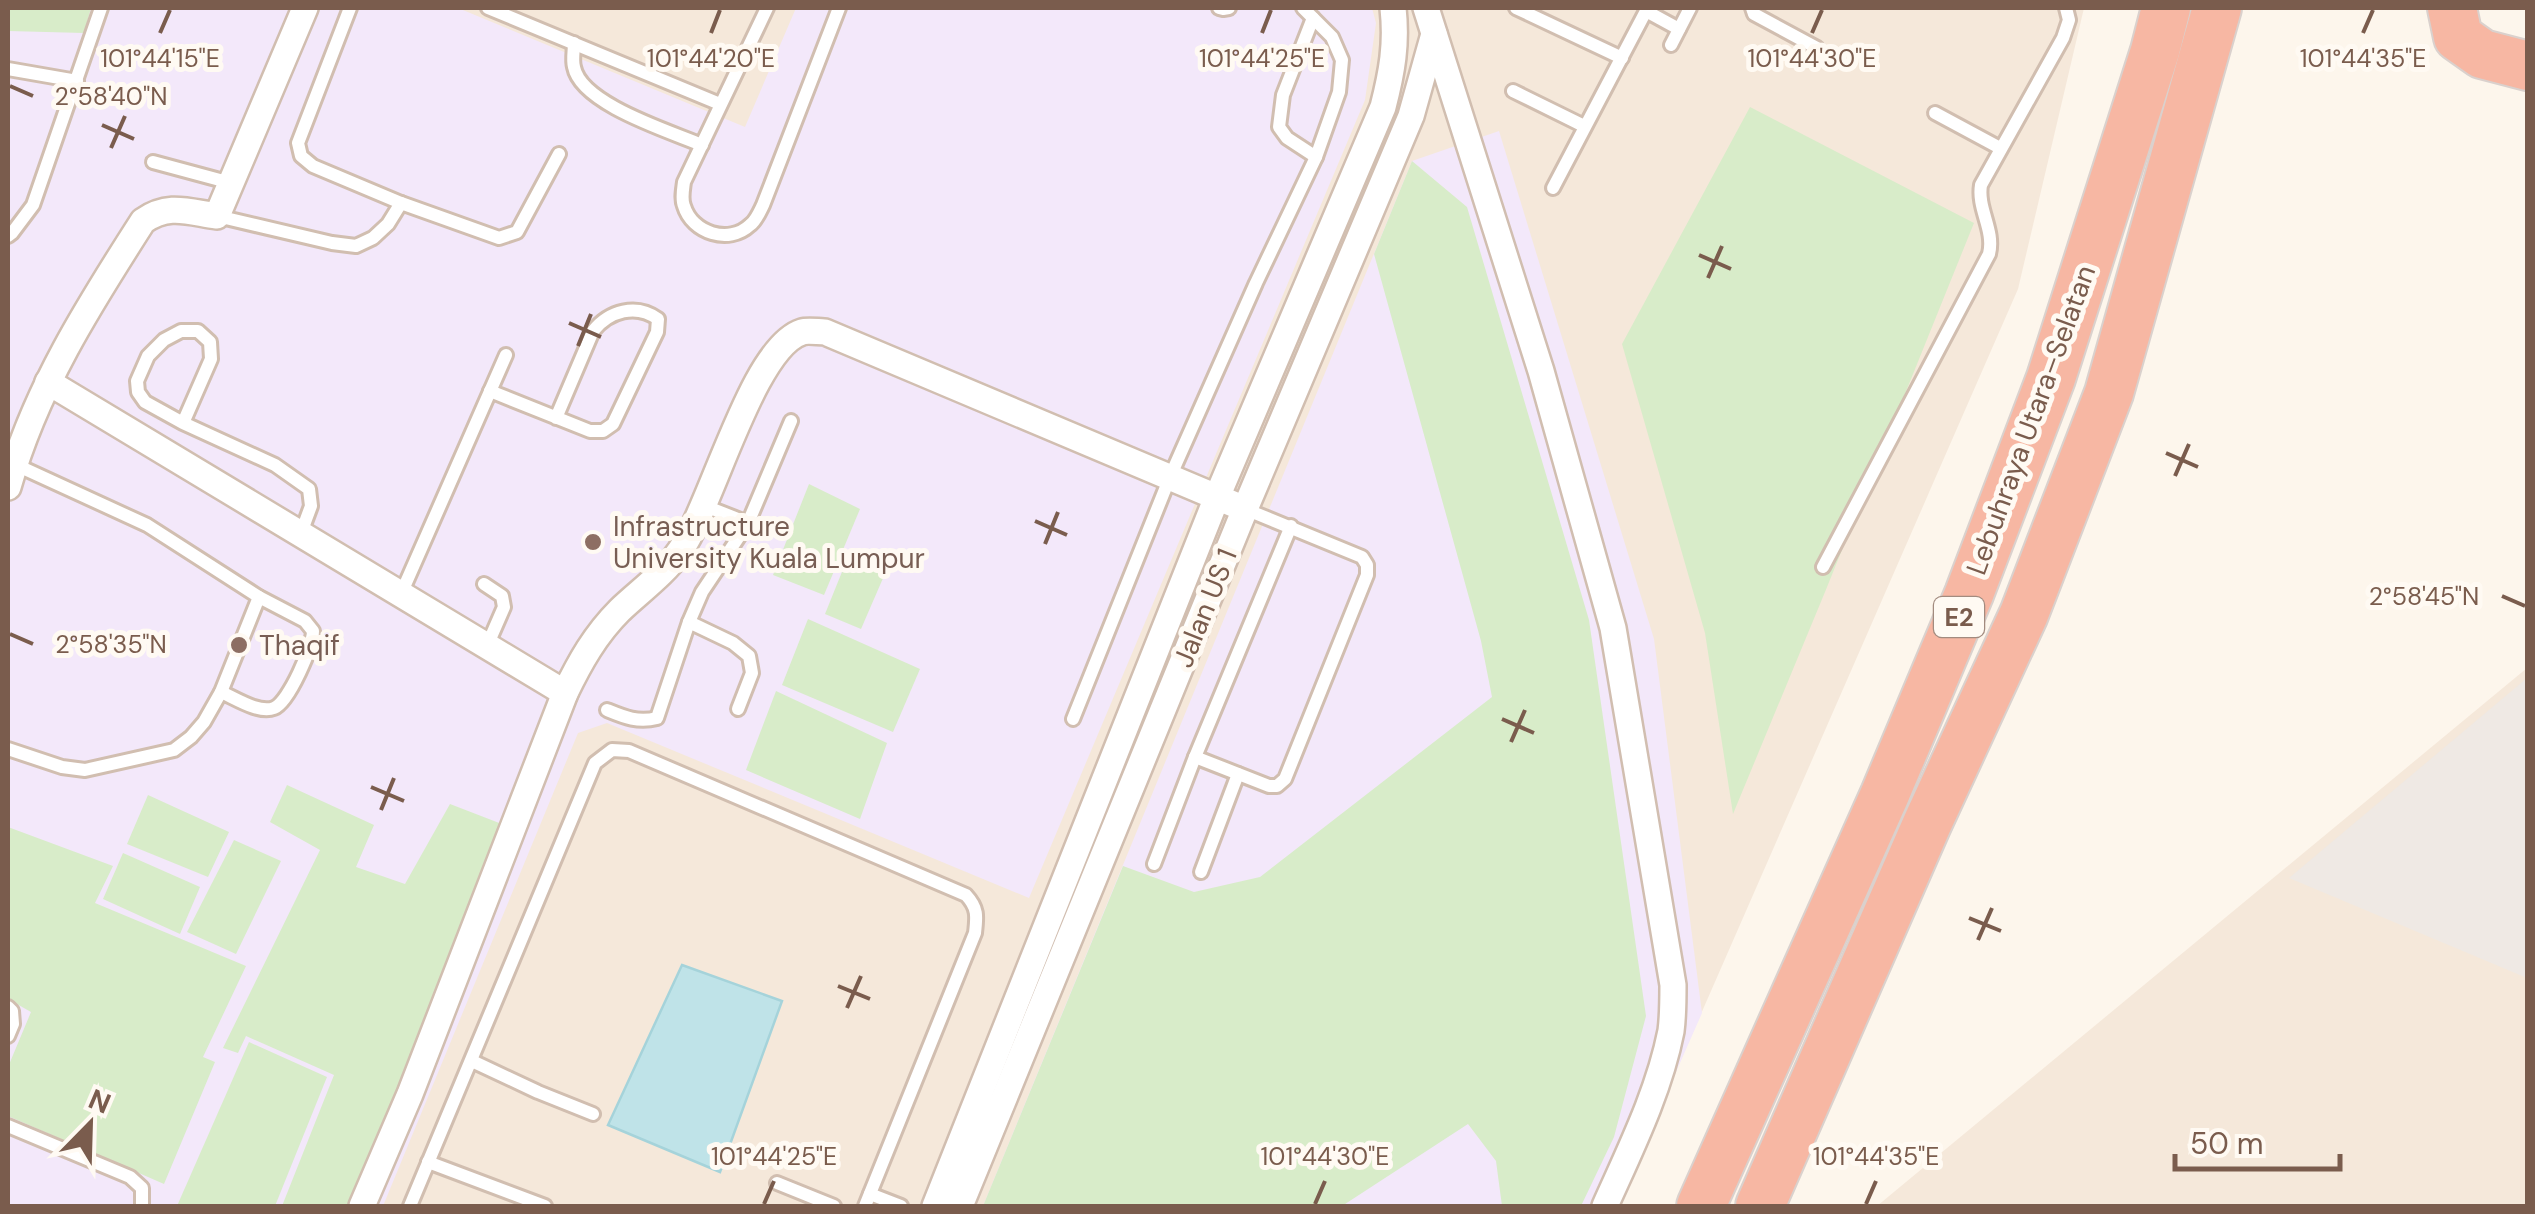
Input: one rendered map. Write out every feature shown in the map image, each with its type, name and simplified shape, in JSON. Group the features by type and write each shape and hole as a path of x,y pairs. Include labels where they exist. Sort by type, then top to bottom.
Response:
{"highway":[{"name":"Lebuhraya Utara–Selatan","path":"1702,1206 1884,794 2052,378 2166,8"},
{"name":"Lebuhraya Utara–Selatan","path":"1760,1206 1927,824 2024,614 2074,485 2108,393 2217,8"},
{"path":"2452,8 2458,37 2482,54 2528,66"}],"street":[{"path":"11,476 48,382 88,307 142,221 170,209 218,216 305,8"},
{"name":"Jalan US 1","path":"935,1206 1217,497 1383,107 1394,67 1393,8"},
{"path":"1426,8 1541,371 1613,628 1673,984 1666,1051 1642,1125 1605,1206"},
{"name":"Jalan US 1","path":"960,1206 1245,509 1412,116 1434,34"},
{"path":"362,1206 417,1076 564,693 598,634 677,556 692,533 753,389 781,346 802,332 825,332 1245,509"},
{"path":"48,382 564,693"}],"lane":[{"path":"8,236 33,206 102,8"},
{"path":"350,8 298,143 301,156 313,166 499,238 516,232 559,154"},
{"path":"488,8 720,104"},
{"path":"767,8 750,26 684,182 682,203 692,223 713,234 734,234 752,224 839,8"},
{"path":"1218,8 1229,8"},
{"path":"1516,8 1622,58"},
{"path":"1671,46 1690,8"},
{"path":"1752,8 1754,14 1817,48"},
{"path":"1823,567 1989,254 1992,242 1980,192 2000,148 2063,38 2069,20 2066,8"},
{"path":"1552,188 1622,58 1643,9 1679,29"},
{"path":"1073,719 1170,478 1316,158 1339,92 1342,60 1332,37 1308,13 1284,95 1279,127 1287,138 1316,158"},
{"path":"574,43 574,70 588,92 610,106 702,144"},
{"path":"8,69 76,82"},
{"path":"1513,91 1584,126"},
{"path":"1935,112 2000,148"},
{"path":"153,162 232,183"},
{"path":"218,216 356,246 373,238 388,224 401,203"},
{"path":"490,392 556,418 590,431 603,431 614,424 657,332 658,319 647,311 634,309 602,320 556,418"},
{"path":"183,423 211,359 210,342 198,331 181,331 164,340 148,356 137,381 138,392 145,402 183,423 275,465 309,489 310,506 300,533"},
{"path":"402,594 506,355"},
{"path":"606,710 631,720 657,718 702,592 748,523 792,421"},
{"path":"11,476 148,526 259,597 305,620 313,631 312,643 284,700 275,708 263,709 221,692"},
{"path":"705,506 748,523"},
{"path":"1196,757 1269,786 1278,786 1367,575 1362,557 1245,509"},
{"path":"1154,864 1291,526"},
{"path":"484,584 502,596 504,607 487,646"},
{"path":"8,749 62,767 85,770 174,750 204,722 221,692 259,597"},
{"path":"689,622 750,656 752,673 738,709"},
{"path":"410,1206 595,763 612,750 629,751 966,895 976,905 975,933 868,1200 901,1206"},
{"path":"1201,872 1238,774"},
{"path":"8,1007 13,1024 8,1036"},
{"path":"472,1061 593,1114"},
{"path":"8,1126 130,1177 142,1188 142,1206"},
{"path":"428,1162 545,1206"},
{"path":"777,1183 834,1206"}],"shaded area":[{"path":"8,8 2084,8 2018,289 1617,1206 8,1206"},
{"name":"Infrastructure University Kuala Lumpur","path":"8,8 458,8 745,127 796,8 1372,8 1376,23 1365,100 1029,898 607,723 578,733 383,1206 8,1206"},
{"path":"1499,131 1654,639 1702,1013 1617,1206 983,1206 1412,161"},
{"path":"2527,668 2527,1206 1877,1206"},
{"path":"2527,678 2527,978 2289,878"}],"green space":[{"path":"8,8 91,8 84,33 8,31"},
{"path":"1750,107 1974,223 1733,814 1705,633 1622,344"},
{"path":"1412,161 1467,207 1589,620 1646,1016 1614,1137 1581,1206 1502,1206 1496,1161 1468,1124 1342,1206 983,1206 1123,866 1194,892 1260,877 1492,697 1481,641 1374,254"},
{"path":"809,484 860,509 824,595 773,575"},
{"path":"850,552 887,569 861,629 825,614"},
{"path":"808,619 920,669 893,732 782,685"},
{"path":"776,691 887,743 860,819 746,770"},
{"path":"287,785 374,825 356,867 405,884 450,804 507,826 354,1206 282,1206 334,1075 246,1036 238,1053 223,1048 320,850 270,822"},
{"path":"148,795 229,832 208,877 127,844"},
{"path":"8,827 113,866 95,903 246,966 203,1057 215,1062 164,1184 8,1116 8,1067 31,1012 8,999"},
{"path":"234,840 281,861 236,954 187,932"},
{"path":"123,853 200,887 180,934 103,899"},
{"path":"249,1042 327,1077 275,1206 177,1206"}],"water":[{"path":"682,965 782,1001 720,1172 608,1125"}],"place":[{"name":"Infrastructure University Kuala Lumpur","path":"593,542"},
{"name":"Thaqif","path":"239,645"}]}
